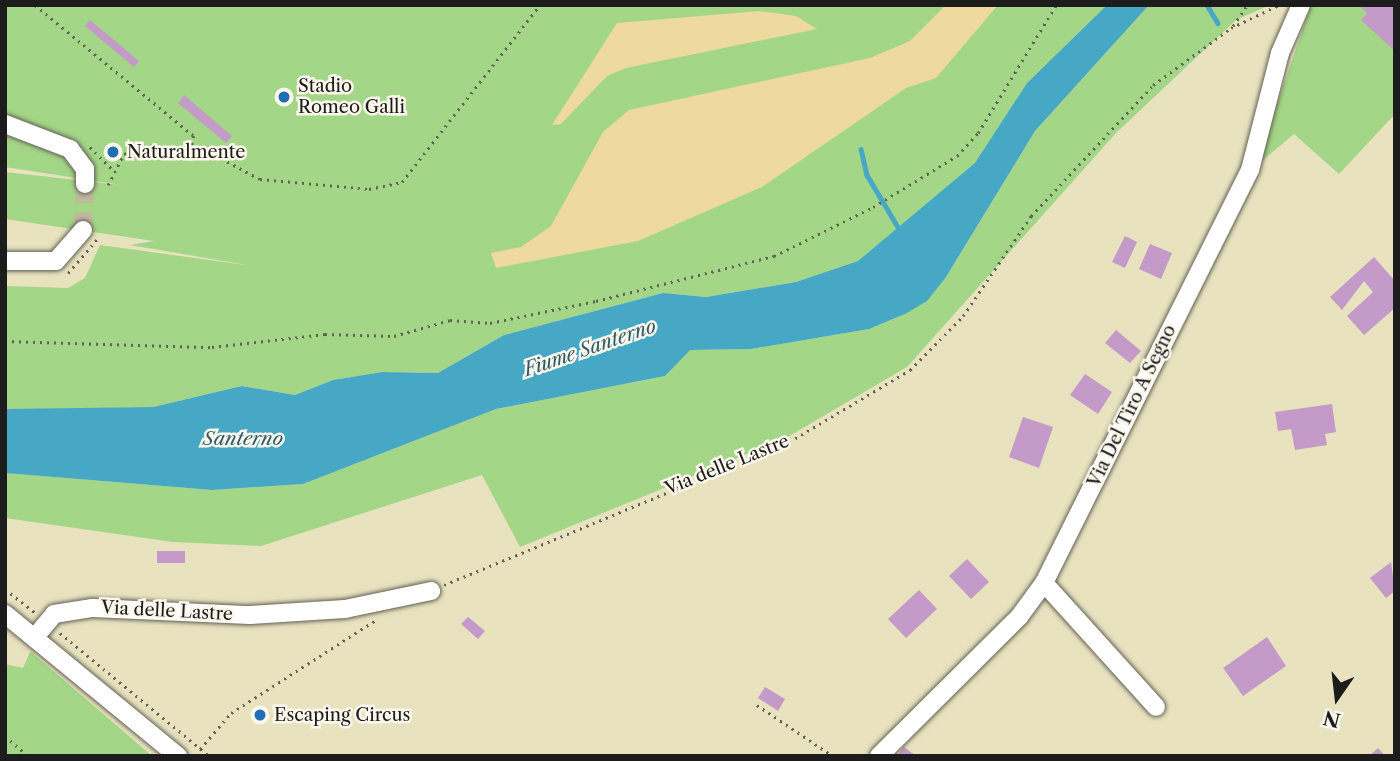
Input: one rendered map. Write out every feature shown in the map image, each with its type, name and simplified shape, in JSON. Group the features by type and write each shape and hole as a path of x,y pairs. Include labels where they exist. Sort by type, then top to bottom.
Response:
{"street":[{"name":"Via Del Tiro A Segno","path":"879,756 1019,617 1044,583 1251,170 1280,54 1301,5"},
{"path":"5,124 76,153 85,184"},
{"path":"5,261 56,261 83,230"},
{"path":"1044,583 1156,707"},
{"name":"Via delle Lastre","path":"47,621 54,614 93,608 250,615 345,609 431,590"},
{"path":"5,614 178,756"},
{"path":"35,637 47,621"}],"path":[{"path":"35,5 194,136 191,148"},
{"path":"108,185 124,154 155,145 191,148 260,179 369,189 402,182 540,5"},
{"path":"5,341 212,347 325,334 394,336 450,320 490,323 774,256 873,207 957,156 978,133 1056,5"},
{"path":"1231,28 1247,5"},
{"name":"Via delle Lastre","path":"431,590 789,442 910,370 963,316 1031,216 1153,85 1231,28 1279,5"},
{"path":"5,589 209,756"},
{"path":"200,749 231,713 330,644 386,614"},
{"path":"757,705 833,756"},
{"path":"5,736 28,756"}],"green space":[{"path":"5,5 1107,5 1027,83 976,163 858,261 796,282 706,297 663,293 504,335 438,373 382,372 333,380 295,395 242,386 153,407 18,410 5,409 5,286 68,288 85,278 100,245 253,266 130,245 154,241 5,219 5,172 121,185 5,167"},
{"path":"1149,5 1270,5 1236,20 1116,133 907,367 786,438 520,547 482,475 261,546 173,542 5,518 5,473 212,490 303,484 496,409 665,376 689,350 751,349 869,329 905,314 946,277 1035,131"},
{"path":"1311,5 1395,5 1395,114 1339,174 1294,134 1256,166"},
{"path":"30,652 152,756 5,756 5,664 23,668"}],"sand":[{"path":"946,5 998,5 936,78 906,88 762,187 638,241 496,268 491,253 521,247 551,226 603,132 629,110 870,58 910,41"},
{"path":"760,11 796,16 817,29 626,68 607,76 561,124 552,125 617,23"}],"water":[{"name":"Santerno","path":"1107,5 1149,5 1035,131 946,277 927,301 905,314 869,329 751,349 690,350 665,376 496,409 303,484 212,490 5,473 5,409 153,407 242,386 295,395 333,380 382,372 438,373 504,335 663,293 706,297 796,282 858,261 975,163 1027,83"}],"building":[{"path":"1358,5 1395,5 1395,51 1361,20 1367,13"},
{"path":"90,20 139,61 134,67 85,26"},
{"path":"184,95 232,136 226,143 178,103"},
{"path":"1125,236 1137,242 1125,268 1112,262"},
{"path":"1150,244 1172,253 1161,279 1139,269"},
{"path":"1374,257 1395,281 1395,308 1364,335 1347,316 1373,292 1364,281 1342,310 1330,297"},
{"path":"1116,330 1141,351 1130,363 1105,343"},
{"path":"1085,374 1112,392 1098,414 1070,395"},
{"path":"1332,404 1336,432 1325,434 1327,445 1295,450 1291,429 1278,431 1275,412"},
{"path":"1023,417 1053,427 1039,468 1009,457"},
{"path":"157,551 185,551 185,563 157,563"},
{"path":"967,559 989,582 971,599 949,576"},
{"path":"1391,562 1395,591 1386,598 1370,578"},
{"path":"919,590 937,609 906,638 888,619"},
{"path":"468,617 485,631 478,639 461,624"},
{"path":"1267,637 1286,666 1243,696 1223,668"},
{"path":"765,687 785,699 778,711 758,698"},
{"path":"262,706 270,713 265,719 256,711"},
{"path":"904,747 916,756 897,756"},
{"path":"1378,748 1385,756 1369,756"}],"waterway":[{"path":"1207,5 1218,23"},
{"path":"861,149 867,175 898,227"}],"tunnel":[{"path":"83,230 85,184"}],"place":[{"name":"Stadio Romeo Galli","path":"284,97"},
{"name":"Naturalmente","path":"113,152"},
{"name":"Escaping Circus","path":"260,715"}],"water label":[{"name":"Fiume Santerno","path":"590,348"}]}
